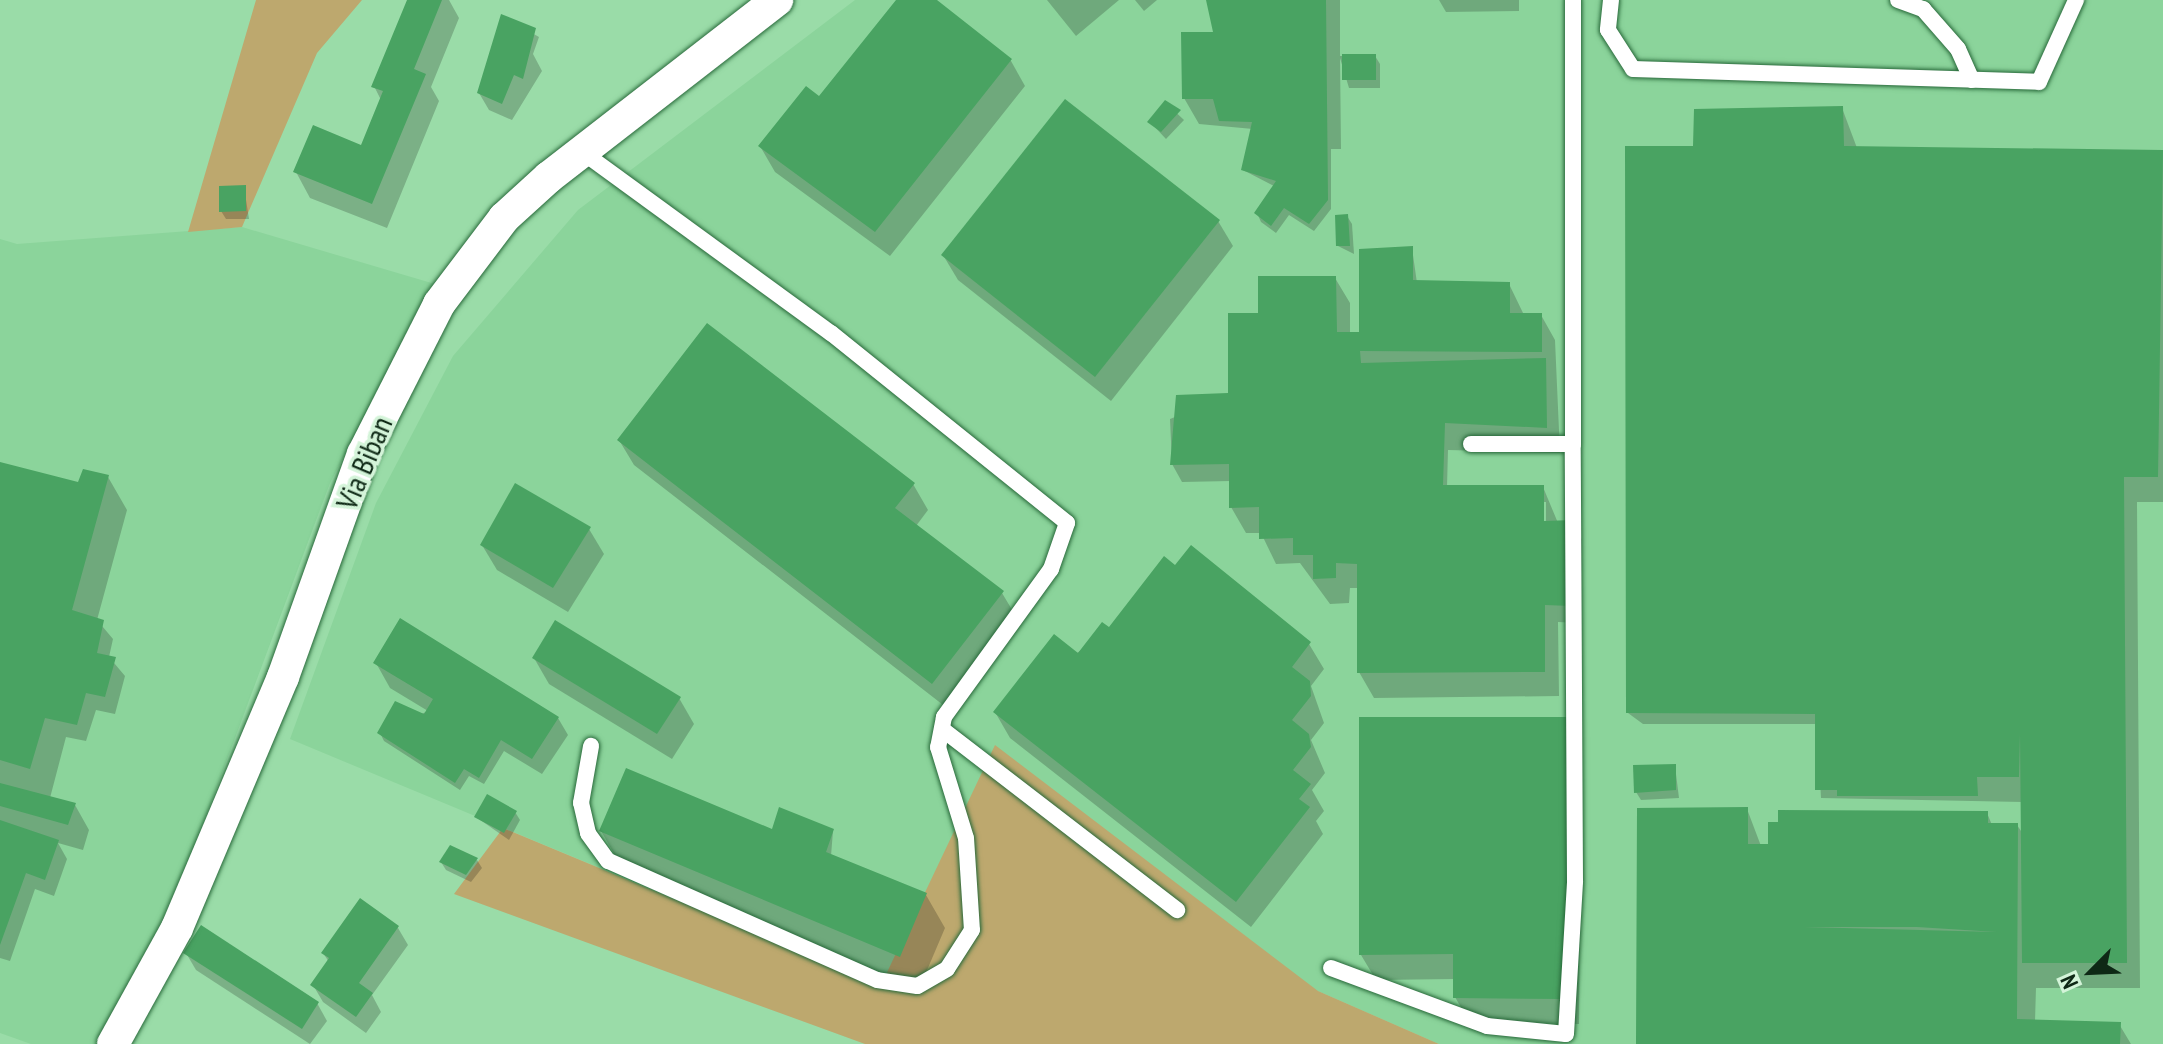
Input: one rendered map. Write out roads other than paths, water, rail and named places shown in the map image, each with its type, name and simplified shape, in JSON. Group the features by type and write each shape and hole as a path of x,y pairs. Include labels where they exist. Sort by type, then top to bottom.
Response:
{"street":[{"name":"Via Biban","path":"113,1044 177,928 283,677 363,454 439,304 504,218 581,151 777,0"}],"lane":[{"path":"1331,968 1487,1026 1566,1034 1576,850 1573,0"},
{"path":"1611,0 1608,30 1633,69 2039,82 2076,0"},
{"path":"1898,0 1923,9 1958,49 1972,80"},
{"path":"581,151 831,333 1067,523 1051,569 975,667 942,729 938,747 966,838 972,930 947,969 917,986 877,980 608,861 588,833 581,803 591,746"},
{"path":"1471,444 1573,444"},
{"path":"942,729 1177,910"}]}
